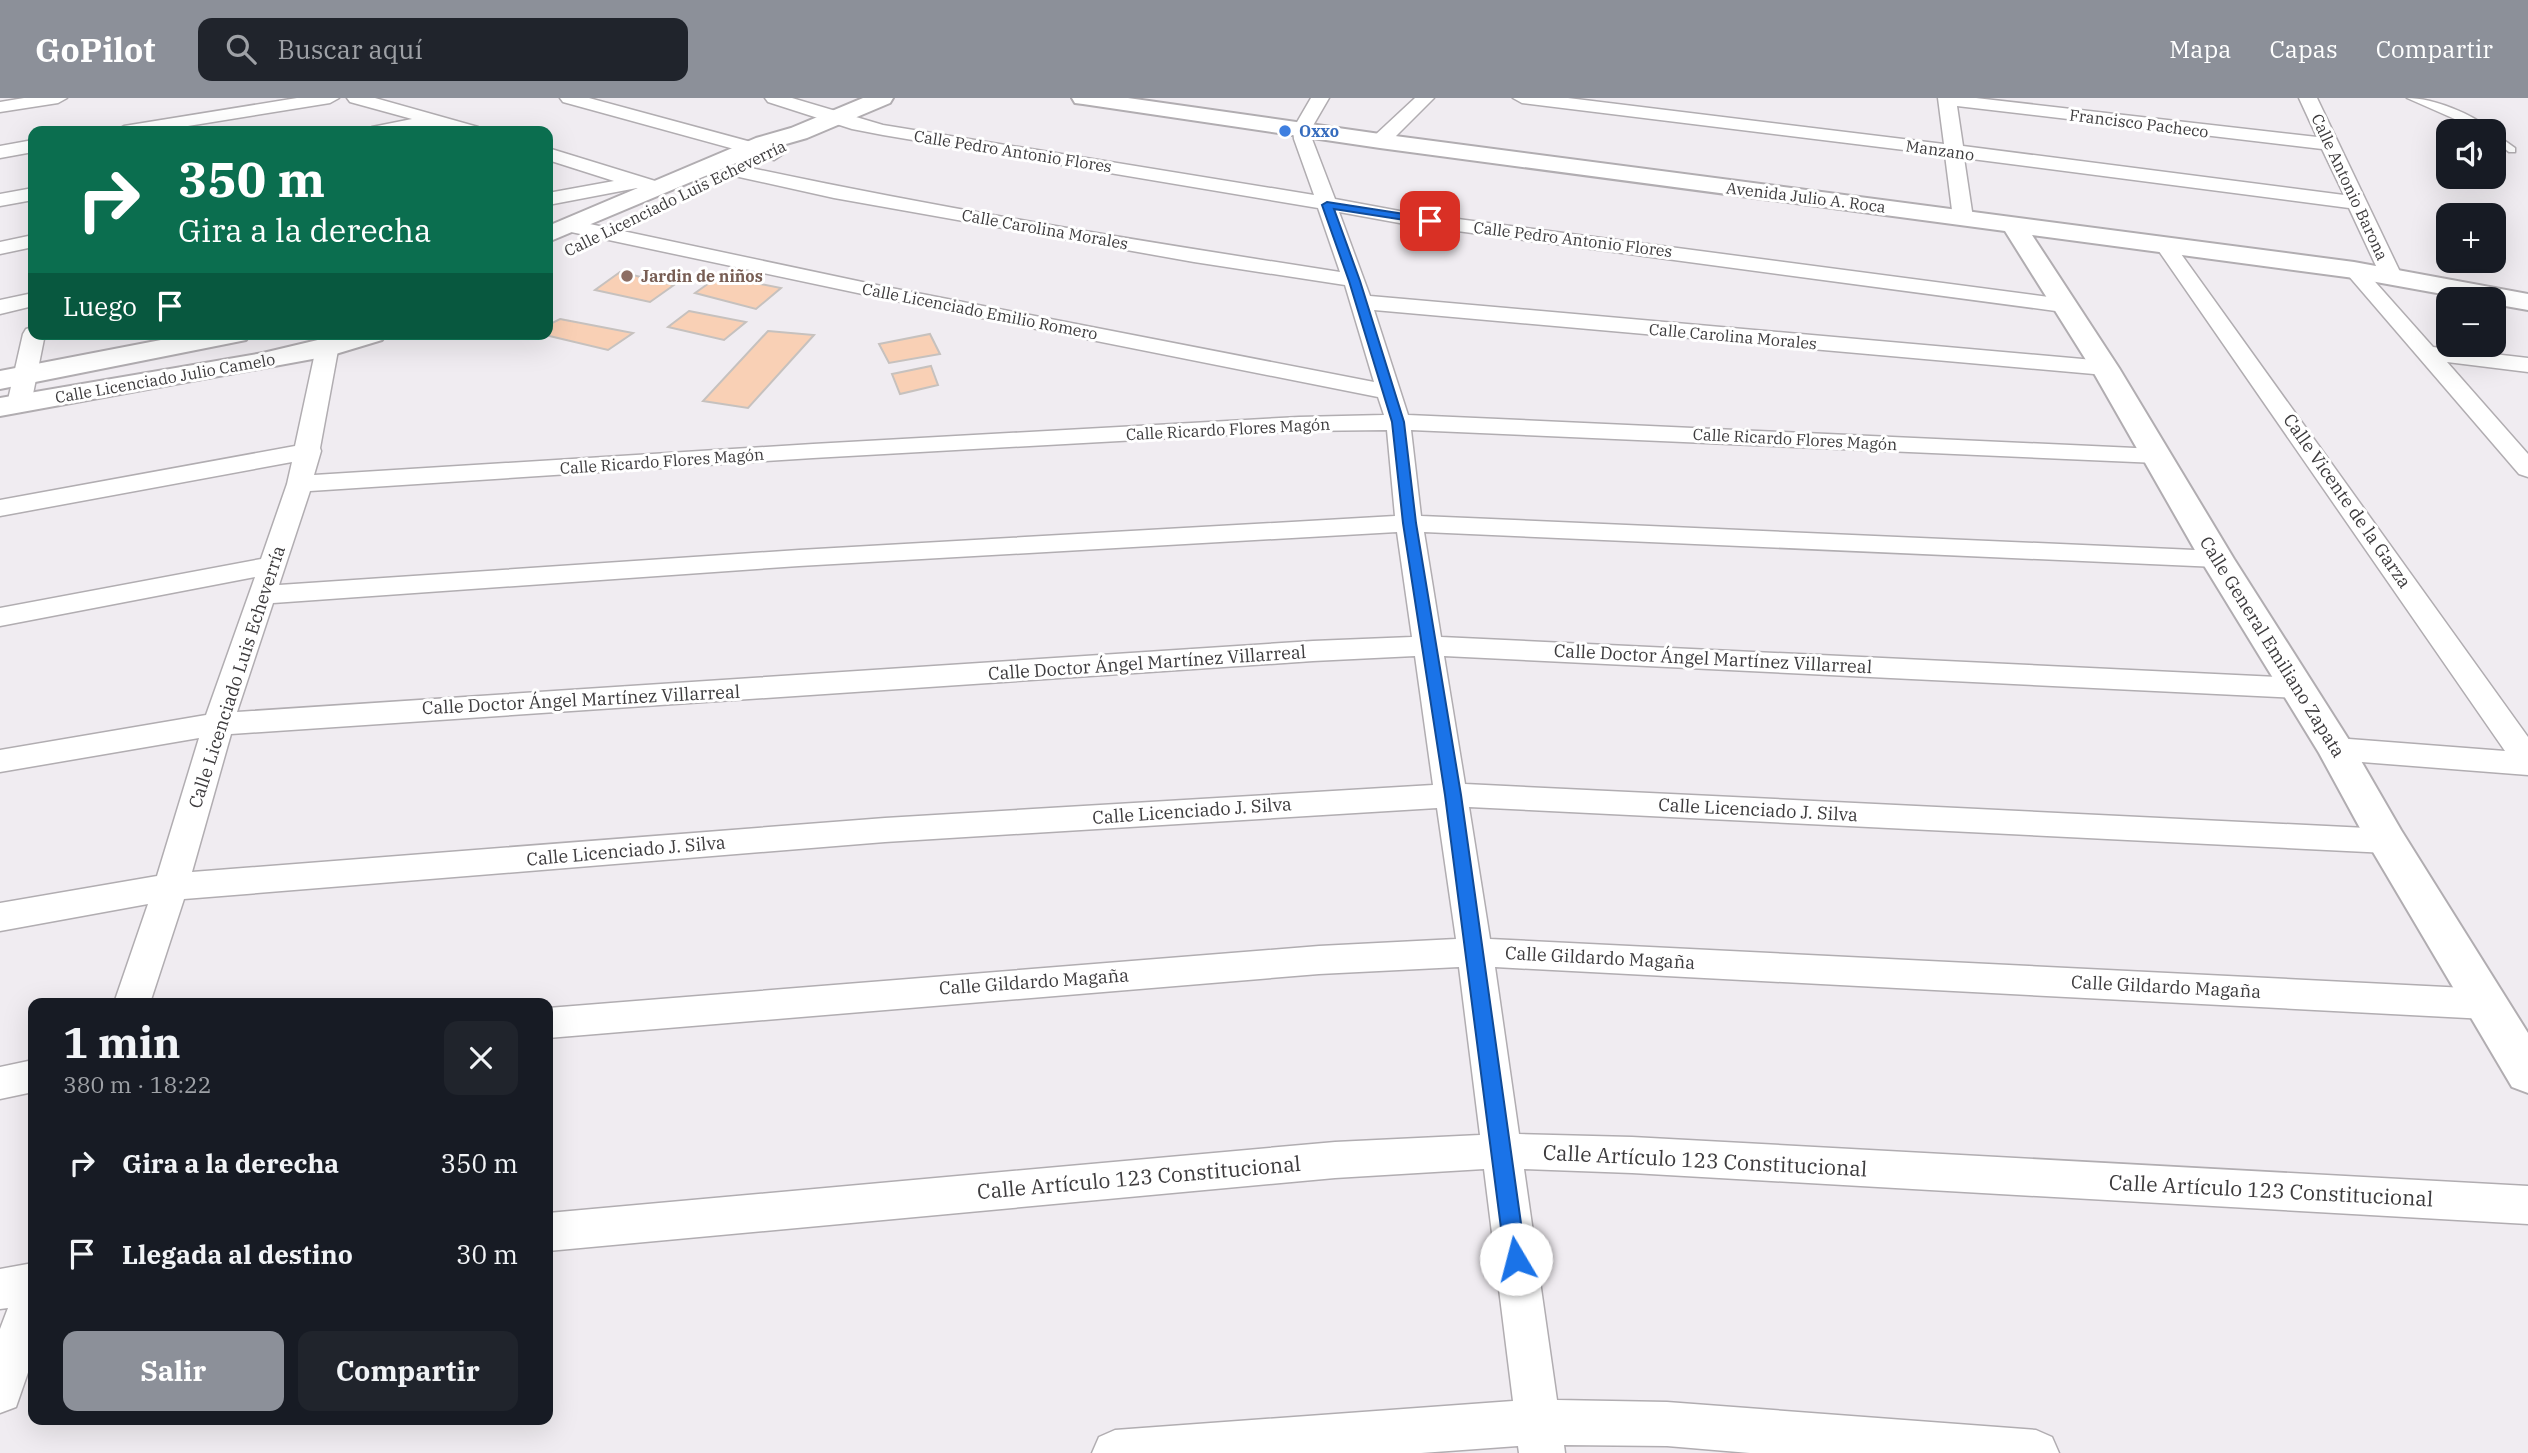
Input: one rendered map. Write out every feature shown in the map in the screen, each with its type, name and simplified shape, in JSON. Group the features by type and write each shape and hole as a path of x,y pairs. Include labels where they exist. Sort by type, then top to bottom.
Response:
{"street":[{"path":"0,107 58,98"},
{"path":"155,126 330,98"},
{"path":"356,98 454,126"},
{"path":"569,98 774,154"},
{"name":"Calle Pedro Antonio Flores","path":"774,98 883,130 1241,188 1405,218 2063,305"},
{"name":"Calle Licenciado Luis Echeverría","path":"553,233 648,185 799,133 882,98"},
{"name":"Avenida Julio A. Roca","path":"1083,98 1380,141 2354,270 2528,302"},
{"path":"1320,98 1302,129 1306,153 1358,291 1398,422 1409,523 1453,795 1540,1437"},
{"path":"1380,141 1425,98"},
{"name":"Manzano","path":"1522,98 1748,117 1955,152 2357,203"},
{"name":"Calle Antonio Barona","path":"2308,98 2391,276"},
{"path":"1947,99 1963,218"},
{"name":"Francisco Pacheco","path":"1947,99 2331,144"},
{"path":"407,126 436,121"},
{"name":"Calle Licenciado Luis Echeverría","path":"553,257 774,154 793,141 799,133"},
{"path":"0,152 28,147"},
{"path":"553,156 648,185"},
{"name":"Calle Carolina Morales","path":"737,171 834,192 1194,256 1358,291 2105,368"},
{"path":"553,198 648,185"},
{"path":"0,200 28,195"},
{"name":"Calle General Emiliano Zapata","path":"2013,224 2105,368 2217,559 2336,749 2387,841 2528,1073"},
{"name":"Calle Licenciado Emilio Romero","path":"571,226 610,232 886,293 1390,392"},
{"path":"0,248 28,243"},
{"name":"Calle Vicente de la Garza","path":"2164,244 2528,762"},
{"path":"2354,270 2528,469"},
{"path":"0,307 28,301"},
{"path":"10,406 13,377 31,340"},
{"name":"Calle Licenciado Julio Camelo","path":"13,377 205,340"},
{"name":"Calle Licenciado Luis Echeverría","path":"134,998 171,887 218,724 300,484 330,341"},
{"name":"Calle Licenciado Julio Camelo","path":"10,406 330,341"},
{"path":"2428,353 2528,365"},
{"name":"Calle Ricardo Flores Magón","path":"300,484 813,451 1299,424 1398,422 2157,456"},
{"path":"2497,433 2528,437"},
{"path":"0,508 309,451"},
{"path":"262,595 813,557 1409,523 2217,559"},
{"path":"0,617 273,565"},
{"name":"Calle Doctor Ángel Martínez Villarreal","path":"0,761 218,724 894,681 1312,651 1429,646 2298,688"},
{"path":"2336,749 2528,762"},
{"name":"Calle Licenciado J. Silva","path":"0,917 171,887 885,830 1453,795 2387,841"},
{"name":"Calle Gildardo Magaña","path":"553,1023 1319,960 1475,952 2486,1004"},
{"path":"0,1083 28,1077"},
{"name":"Calle Artículo 123 Constitucional","path":"553,1232 1335,1160 1500,1151 1632,1155 2528,1205"},
{"path":"0,1289 28,1284"},
{"path":"0,1391 28,1310"},
{"path":"1115,1453 1540,1437 1667,1424 2036,1453"}],"lane":[{"path":"2411,98 2465,119"},
{"path":"2506,145 2512,150"}],"building":[{"path":"620,272 674,285 650,302 595,290"},
{"path":"719,276 781,288 756,309 695,293"},
{"path":"689,311 746,322 724,340 668,327"},
{"path":"560,319 633,333 608,350 553,337 553,322"},
{"path":"768,331 814,335 748,408 703,401"},
{"path":"930,334 940,354 889,363 879,344"},
{"path":"931,366 938,385 900,394 892,374"}],"place":[{"name":"Oxxo","path":"1285,131"},
{"name":"Jardin de niños","path":"627,276"}],"route":[{"path":"1430,221 1327,205 1398,422 1409,523 1453,795 1516,1259"}]}
